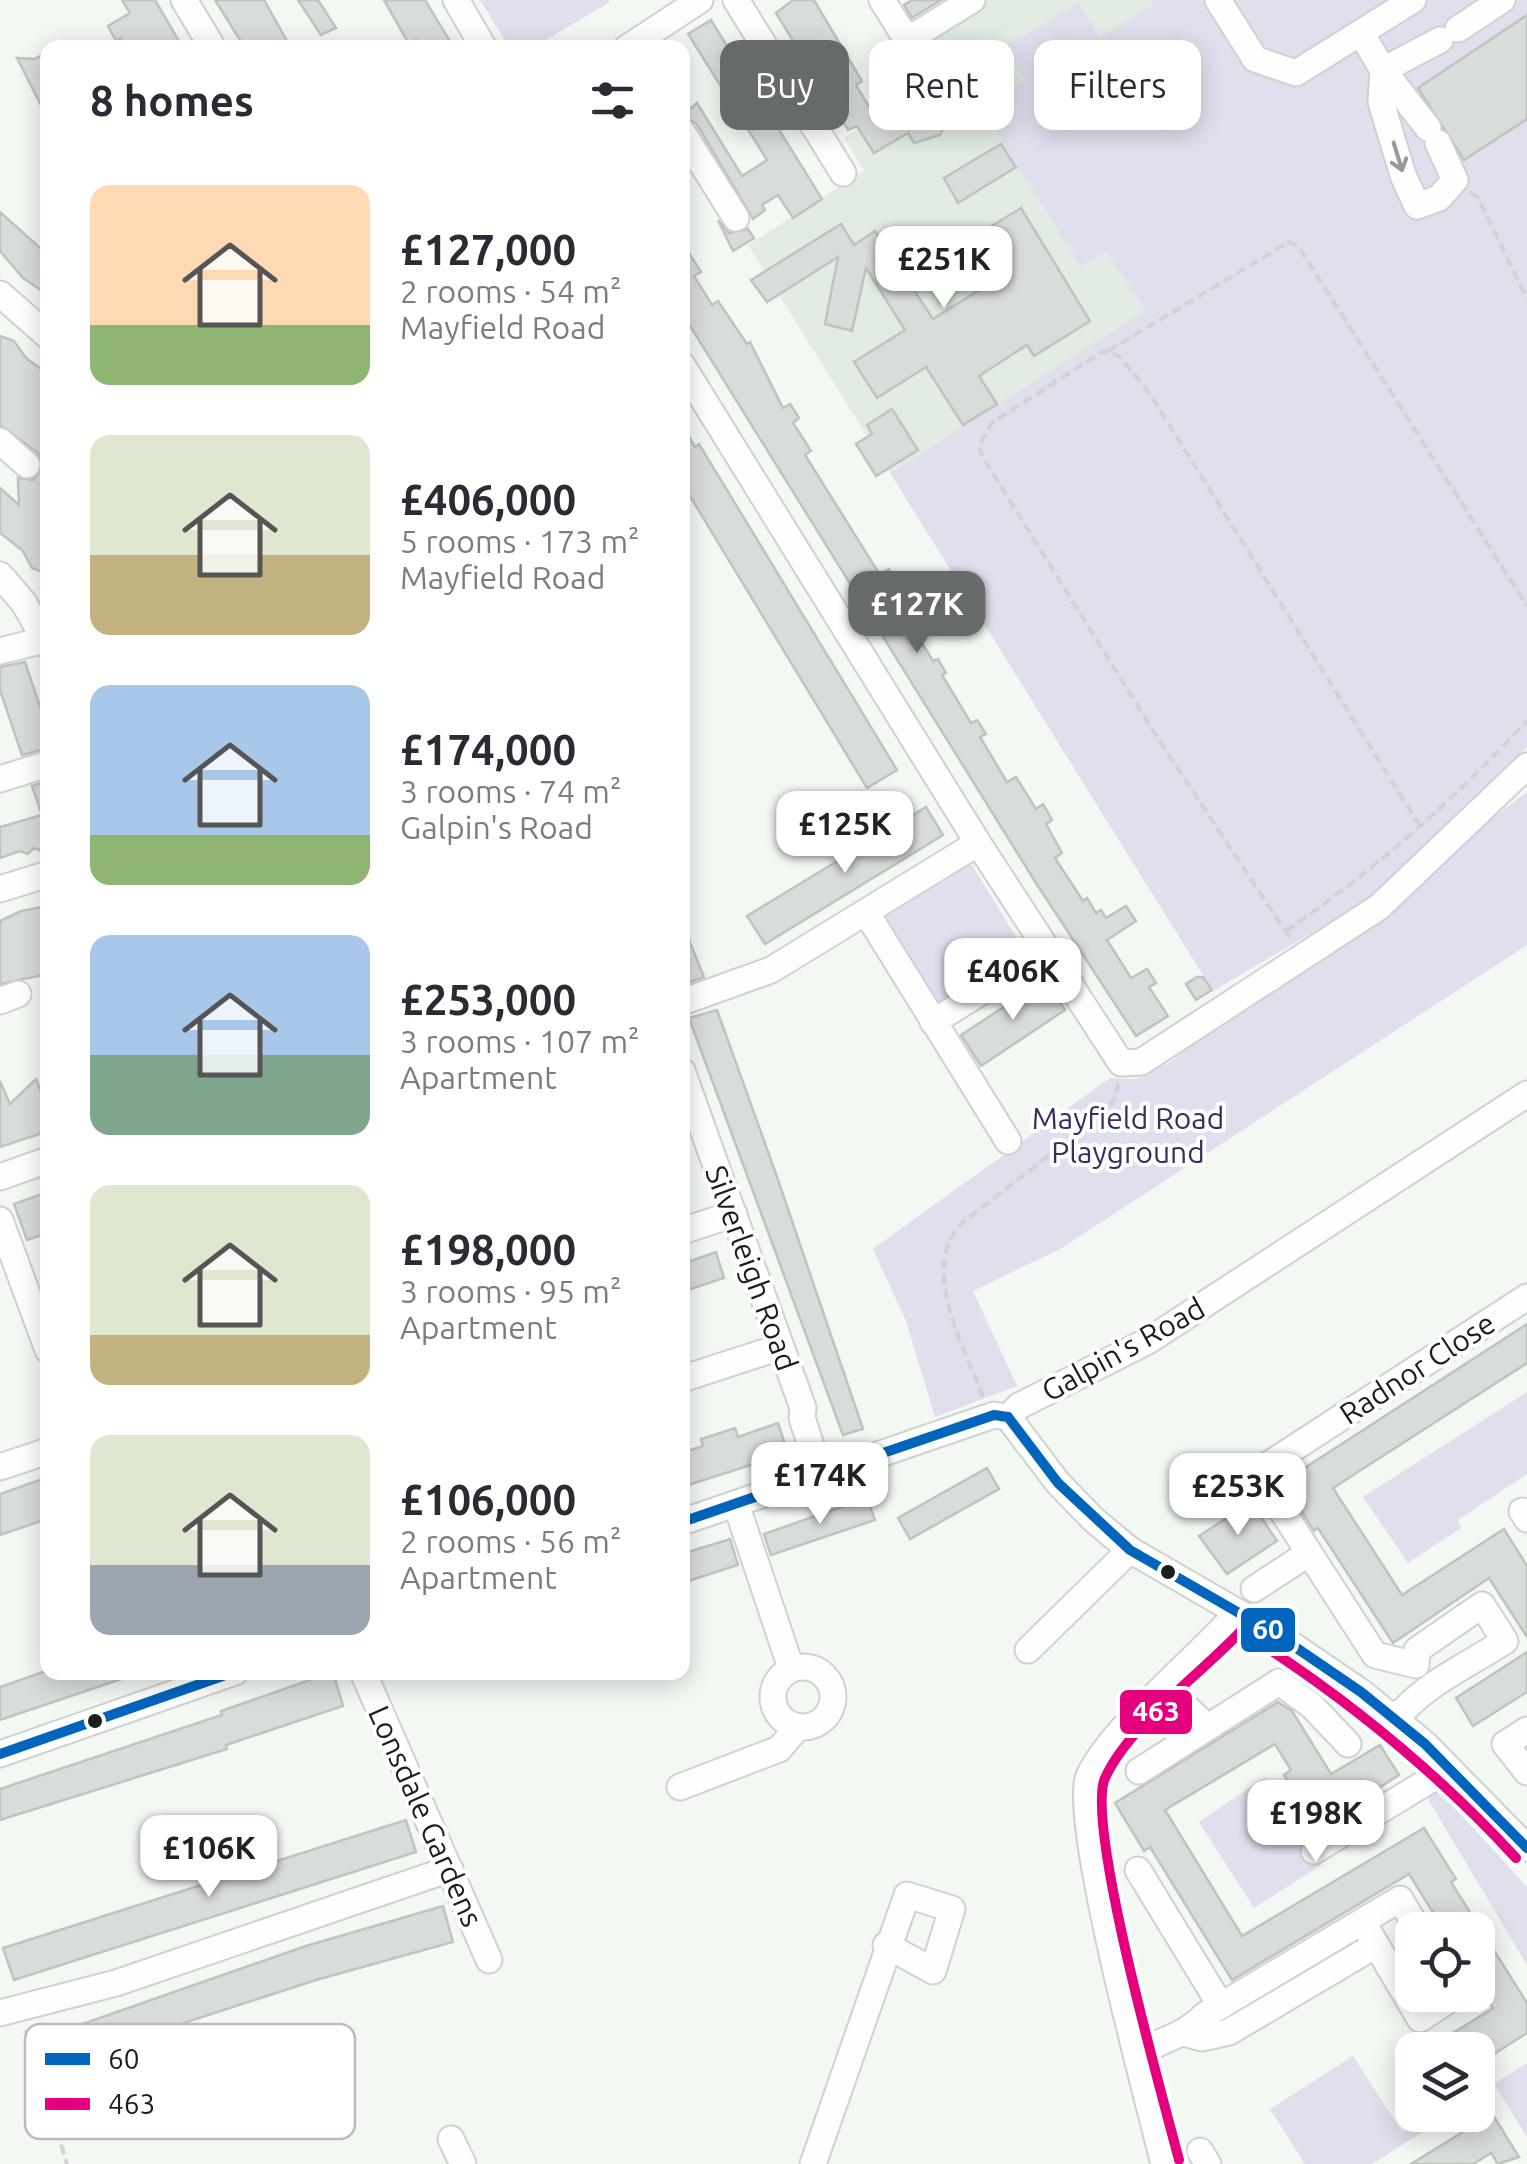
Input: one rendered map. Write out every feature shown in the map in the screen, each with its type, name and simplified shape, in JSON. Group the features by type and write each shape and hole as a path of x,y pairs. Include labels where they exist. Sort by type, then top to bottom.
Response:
{"street":[{"path":"184,0 208,40"},
{"path":"456,0 479,40"},
{"path":"882,0 902,32 914,36 972,0"},
{"path":"1218,0 1255,59 1296,73 1413,0"},
{"path":"640,40 695,3"},
{"path":"746,4 843,173"},
{"path":"1383,70 1449,34 1489,4"},
{"path":"1360,33 1433,136 1455,180 1438,198 1418,206 1403,175 1382,102 1383,70"},
{"path":"690,145 736,218"},
{"path":"0,294 40,329"},
{"path":"690,378 978,844 1118,1061 1141,1062 1380,908 1527,766"},
{"path":"0,441 27,465"},
{"path":"0,575 40,630"},
{"path":"0,650 40,643"},
{"path":"0,779 40,766"},
{"path":"690,999 771,970 978,844"},
{"path":"0,889 40,876"},
{"path":"866,912 1008,1141"},
{"path":"933,1022 1046,951"},
{"name":"Silverleigh Road","path":"690,1094 803,1408 802,1418 827,1474"},
{"name":"Galpin's Road","path":"690,1519 994,1415 1008,1417 1019,1406 1148,1341 1527,1094"},
{"path":"0,1177 40,1163"},
{"path":"690,1228 734,1214"},
{"path":"0,1220 40,1328"},
{"name":"Radnor Close","path":"1308,1553 1244,1474 1527,1297"},
{"path":"690,1376 780,1347"},
{"path":"1008,1417 1074,1501 1130,1550 1315,1659 1396,1719 1527,1848"},
{"path":"0,1467 40,1454"},
{"path":"736,1504 791,1668"},
{"path":"1028,1650 1130,1550"},
{"path":"1254,1590 1308,1553 1376,1655 1423,1675 1396,1719"},
{"path":"1164,2164 1083,1802 1088,1778 1104,1753 1238,1612"},
{"path":"791,1668 776,1684 774,1704 784,1720 798,1727"},
{"path":"680,1787 779,1749 798,1727 822,1721 834,1694 818,1670 791,1668"},
{"name":"Lonsdale Gardens","path":"367,1680 488,1960"},
{"path":"1138,1771 1279,1682 1312,1706 1348,1744"},
{"path":"0,1754 165,1684"},
{"path":"1166,1688 1208,1727"},
{"path":"1527,1730 1505,1744 1527,1772"},
{"path":"1314,1851 1433,1778 1446,1766"},
{"path":"6,2008 161,1968 450,1870"},
{"path":"1138,1870 1221,2006"},
{"path":"1137,2056 1165,2037 1186,2034 1202,2038 1229,2032 1369,1934 1400,1899 1408,1912"},
{"path":"1186,2034 1221,2006 1369,1934"},
{"path":"1369,1934 1395,1977"},
{"path":"813,2164 886,1945"},
{"path":"451,2139 462,2164"}],"path":[{"path":"1455,180 1478,198 1527,299"},
{"path":"1303,958 982,456 980,446 992,423 1289,242 1298,246 1527,606"},
{"path":"1108,351 1120,357 1148,392 1421,828"},
{"path":"1285,931 1346,890 1421,828 1527,721"},
{"path":"985,1402 947,1295 943,1267 947,1245 962,1222 1104,1113 1118,1092 1118,1061"},
{"path":"6,2008 25,2057"},
{"path":"57,2139 67,2164"}],"shaded area":[{"path":"987,0 1150,0 1175,40 1034,40 1034,130 1201,130 1201,81 1289,222 890,473 748,245 864,171 844,138 869,122 869,130 1014,130 1014,40 923,40"}],"green space":[{"path":"480,0 610,2 546,40 505,40"},
{"path":"1150,0 1527,0 1527,747 1373,897 1213,991 890,473 1145,311 1107,251 1081,266 995,130 1014,130 1014,85 1026,80 1014,61 1014,42 1078,3 1100,38 1153,5"},
{"name":"Mayfield Road Playground","path":"1527,792 1527,945 1060,1249 973,1291 1017,1386 935,1417 906,1321 873,1249 1110,1078 1136,1079 1170,1062"},
{"path":"970,862 1025,951 940,1005 885,915"},
{"path":"1527,1392 1527,1474 1458,1520 1461,1528 1408,1563 1363,1497"},
{"path":"1265,1777 1321,1865 1254,1908 1199,1822"},
{"path":"1436,1787 1527,1887 1527,1965 1425,1794"},
{"path":"1353,2056 1395,2121 1395,2132 1423,2132 1372,2164 1305,2164 1270,2109"},
{"path":"1527,2063 1527,2137 1495,2086"}],"building":[{"path":"122,0 155,0 178,40 115,40 108,26 130,13"},
{"path":"215,0 264,0 286,40 240,40"},
{"path":"298,0 318,0 336,28 321,35"},
{"path":"384,0 425,0 449,40 407,40"},
{"path":"793,0 814,0 838,40 793,40 776,13"},
{"path":"912,0 941,0 912,18 904,5"},
{"path":"1527,15 1527,119 1464,160 1418,88"},
{"path":"711,20 723,40 720,40 720,85 688,34"},
{"path":"40,56 40,103 17,58"},
{"path":"849,59 862,81 856,85 869,107 869,130 943,130 940,135 914,143 908,133 874,153 857,126 849,130"},
{"path":"697,103 742,176 767,160 748,130 779,130 822,199 793,218 778,195 762,205 765,210 753,219 696,123 690,120 690,109"},
{"path":"1001,144 1016,167 958,203 944,178"},
{"path":"1021,208 1090,321 1034,356 1027,345 979,376 997,404 963,425 926,367 877,398 854,362 905,330 866,268 852,331 825,324 838,257 767,302 751,280 841,224 854,245 875,231 933,319 1009,271 984,231"},
{"path":"0,212 40,248 40,290 23,278 0,251"},
{"path":"718,220 729,233 748,229 754,238 733,251"},
{"path":"690,255 701,272 694,276 712,305 718,301 747,344 750,342 783,408 790,404 799,418 793,423 811,451 805,455 880,575 889,569 898,583 892,586 911,616 917,613 925,626 915,632 933,661 938,659 946,673 942,675 971,723 977,720 986,734 980,737 1007,782 1016,777 1036,809 1043,804 1052,820 1046,824 1062,853 1055,858 1083,901 1087,898 1096,913 1101,910 1106,918 1126,906 1136,921 1107,940 1131,978 1147,969 1156,983 1149,987 1168,1016 1136,1036 1036,883 690,326"},
{"path":"0,336 14,341 26,358 40,368 40,459 38,453 0,425"},
{"path":"892,409 918,450 876,476 856,444 872,434 867,425"},
{"path":"690,439 695,447 699,444 897,770 867,788 690,496"},
{"path":"40,471 40,571 32,568 23,551 0,533 0,488 19,505 18,478 33,480"},
{"path":"25,662 40,706 40,750 22,755 0,690 0,667"},
{"path":"40,784 40,809 32,786"},
{"path":"926,807 943,835 765,944 747,916"},
{"path":"40,816 40,850 34,848 28,854 20,851 0,858 0,827"},
{"path":"40,907 40,976 0,984 0,921"},
{"path":"690,943 704,977 690,982"},
{"path":"1203,977 1212,990 1196,1000 1186,984"},
{"path":"1045,980 1065,1010 981,1066 961,1035"},
{"path":"717,1010 863,1429 843,1435 690,1018"},
{"path":"36,1079 40,1089 40,1134 0,1147 0,1081 10,1104"},
{"path":"40,1195 40,1236 27,1240 14,1204"},
{"path":"716,1252 724,1278 690,1289 690,1261"},
{"path":"1527,1324 1527,1363 1333,1488 1402,1595 1504,1529 1527,1566 1527,1637 1489,1578 1393,1643 1283,1482"},
{"path":"778,1423 788,1453 690,1484 690,1450 703,1446 701,1439 735,1428 738,1437"},
{"path":"987,1468 999,1489 910,1539 898,1518"},
{"path":"40,1480 40,1521 0,1535 0,1494"},
{"path":"867,1498 875,1520 771,1555 764,1534"},
{"path":"1251,1502 1277,1541 1227,1574 1199,1536"},
{"path":"730,1539 738,1565 690,1580 690,1552"},
{"path":"1527,1652 1527,1692 1473,1726 1456,1698"},
{"path":"40,1673 40,1680 118,1680 0,1720 0,1687"},
{"path":"310,1680 335,1680 343,1706 226,1745 227,1749 0,1820 0,1789 222,1715 221,1711"},
{"path":"1278,1702 1292,1711 1331,1774 1380,1745 1399,1775 1318,1827 1284,1775 1291,1770 1275,1744 1165,1810 1242,1936 1424,1828 1456,1879 1451,1882 1470,1912 1433,1912 1409,1874 1232,1980 1150,1847 1144,1851 1115,1803"},
{"path":"406,1820 416,1852 14,1980 3,1948"},
{"path":"443,1906 453,1942 316,1980 181,2024 82,2024 306,1946"},
{"path":"1495,1952 1527,2003 1527,2033 1495,2053 1495,2032 1455,2032 1487,2012 1495,2012"},
{"path":"1495,2118 1519,2157 1498,2164 1491,2153 1473,2164 1411,2164 1463,2132 1495,2132"}],"transit line":[{"name":"60","path":"690,1519 994,1415 1008,1417"},
{"name":"60","path":"1008,1417 1058,1483 1130,1550 1279,1636 1361,1692 1425,1744 1527,1848"},
{"name":"463","path":"1179,2160 1115,1903 1102,1805 1105,1778 1131,1739 1241,1631 1386,1735 1453,1794 1516,1858"},
{"name":"60","path":"0,1754 211,1680"}]}
